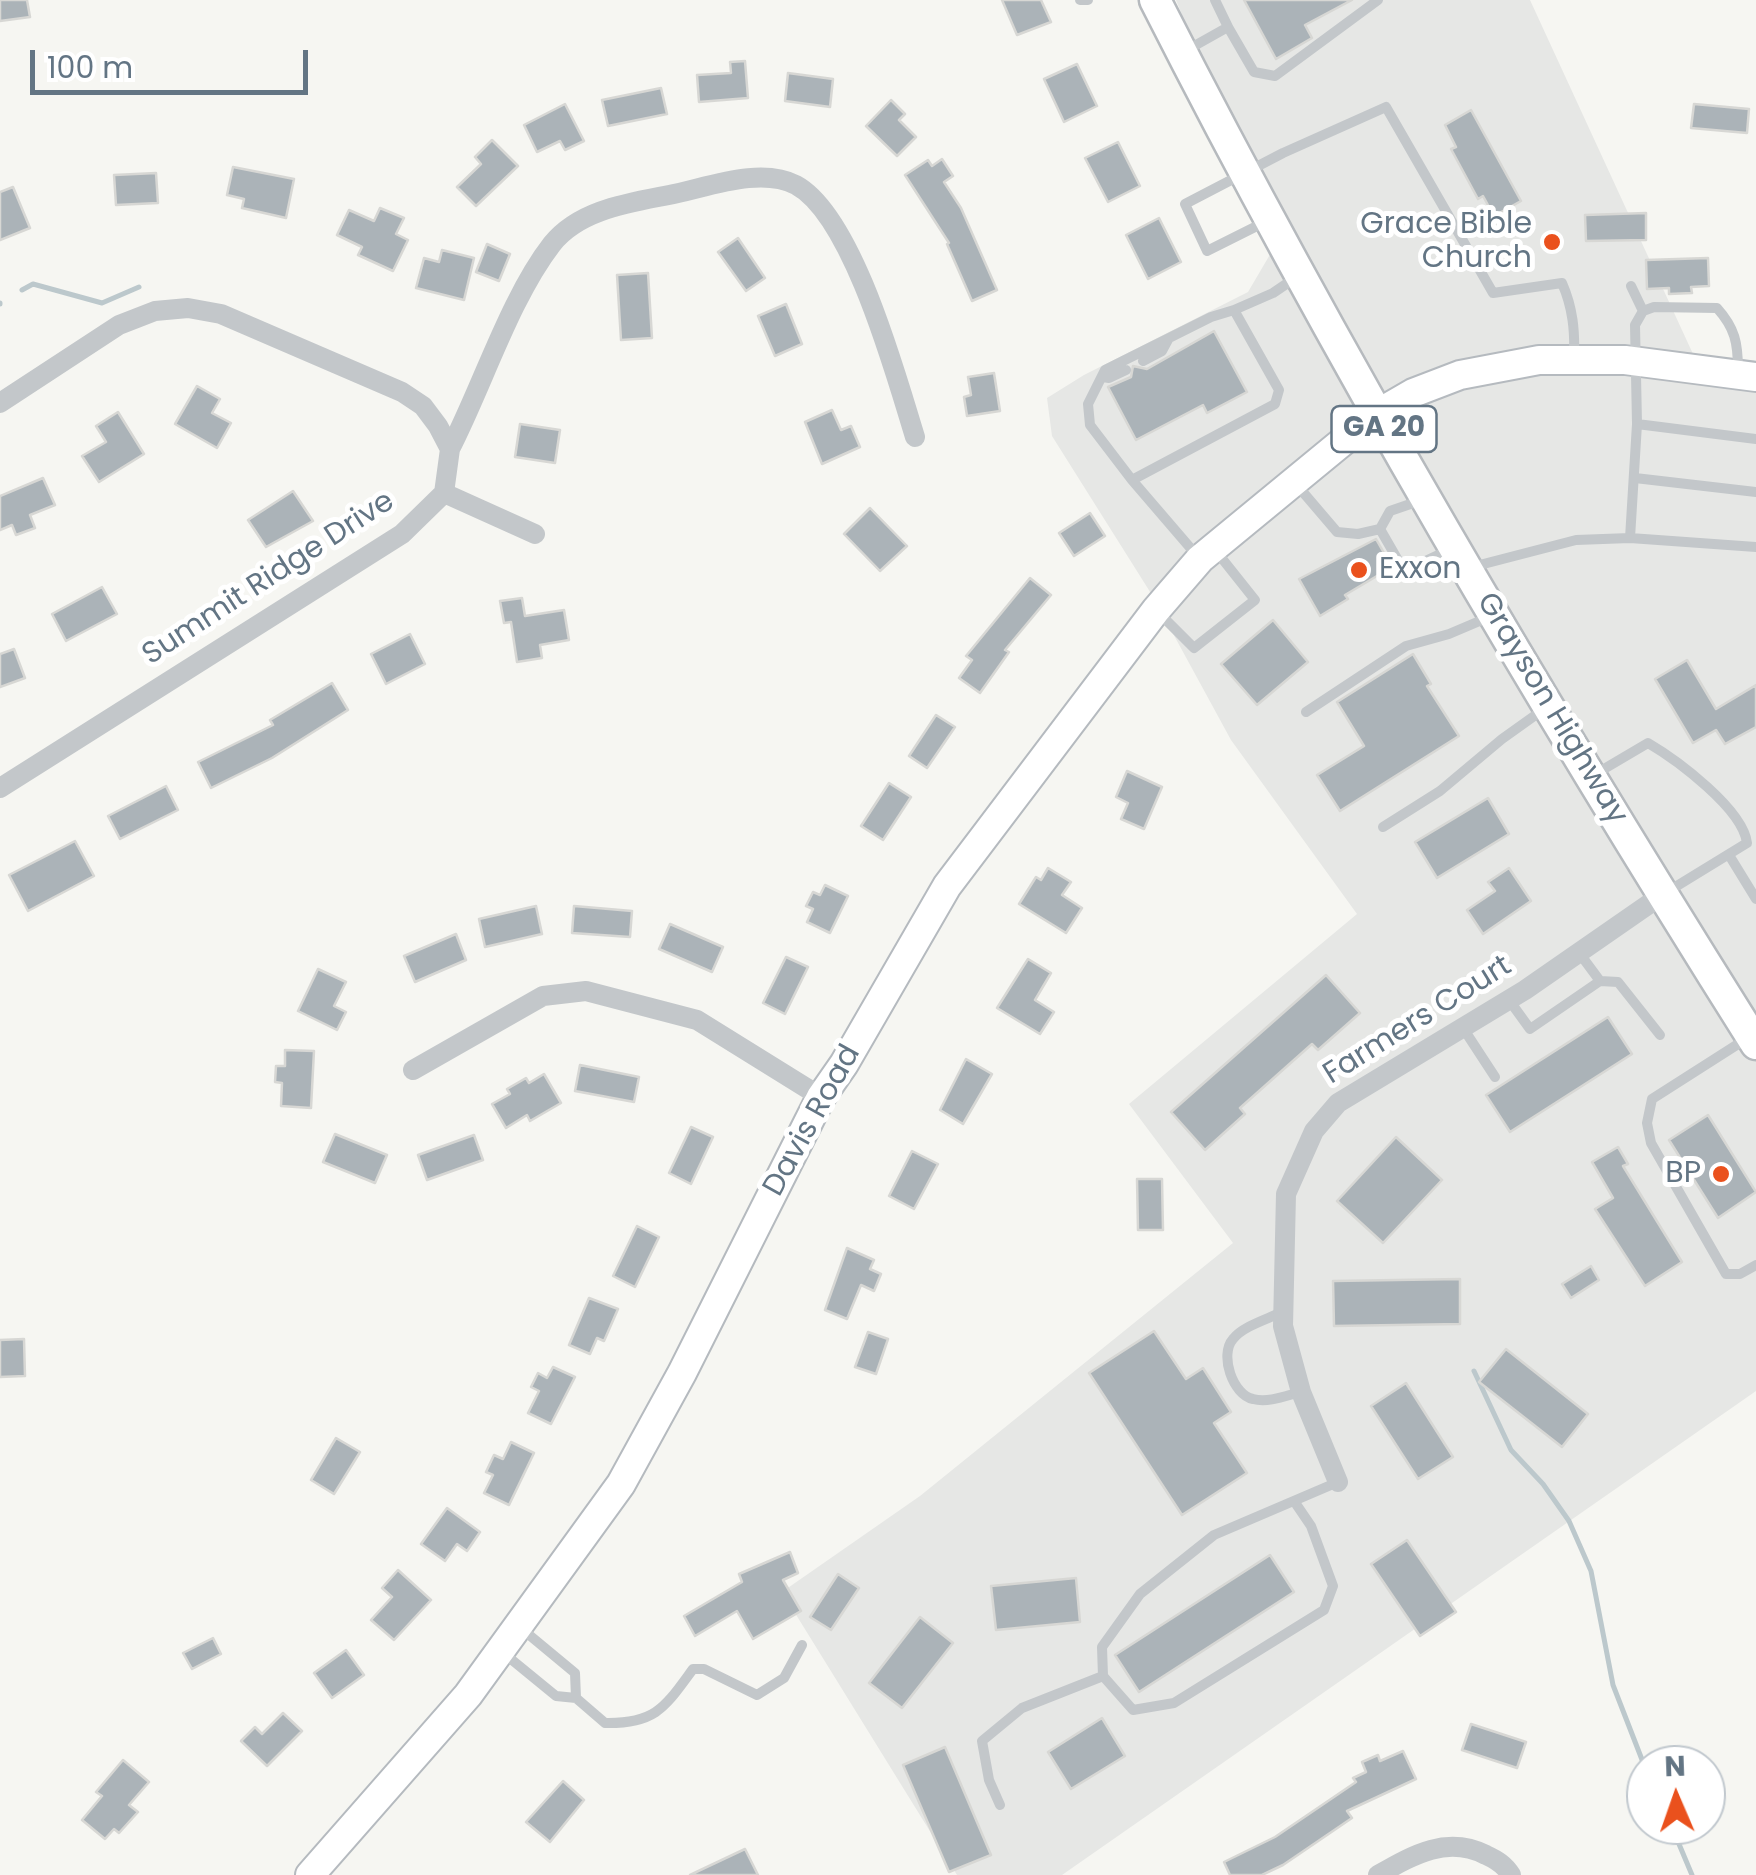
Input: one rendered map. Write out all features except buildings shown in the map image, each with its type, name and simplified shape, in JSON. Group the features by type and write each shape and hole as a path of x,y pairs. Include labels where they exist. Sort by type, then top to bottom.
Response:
{"main road":[{"name":"Grayson Highway","path":"1156,0 1298,276 1375,415 1753,1040"}],"street":[{"path":"535,534 444,493 450,449 533,273 554,242 579,220 623,204 742,180 769,178 795,184 816,201 838,233 878,320 915,436"},
{"path":"0,403 118,325 155,312 188,308 221,314 402,392 423,406 450,449"},
{"name":"Davis Road","path":"310,1875 468,1695 621,1484 682,1373 821,1097 947,886 1156,610 1207,553 1375,415 1413,392 1460,375 1508,364 1574,358 1747,376"},
{"name":"Summit Ridge Drive","path":"0,788 402,534 444,493"},
{"name":"Farmers Court","path":"1338,1482 1301,1392 1283,1326 1286,1194 1314,1131 1338,1103 1509,1000 1662,894"},
{"path":"413,1070 543,996 586,991 697,1020 821,1097"},
{"path":"1378,1875 1433,1848 1456,1845 1482,1852 1506,1866 1512,1875"}],"lane":[{"path":"1080,0 1088,0"},
{"path":"1215,0 1254,72 1275,76 1378,0"},
{"path":"1182,52 1228,28"},
{"path":"1270,220 1208,251 1185,204 1244,172 1386,108 1493,293 1562,283 1575,328 1574,358"},
{"path":"1156,610 1194,648 1255,600 1132,480 1090,426 1088,404 1105,370 1273,293 1298,276"},
{"path":"1631,286 1642,311"},
{"path":"1630,538 1637,424 1635,324 1642,311 1654,307 1717,308 1732,325 1747,376"},
{"path":"1132,480 1274,404 1279,390 1234,310"},
{"path":"1143,361 1162,351 1170,337"},
{"path":"1103,376 1110,378 1126,370"},
{"path":"1637,424 1756,439"},
{"path":"1635,478 1756,492"},
{"path":"1294,482 1337,532 1358,534 1380,529 1390,512 1426,498"},
{"path":"1380,529 1399,562 1419,564 1576,540 1630,538 1756,546"},
{"path":"1306,712 1406,646 1495,615"},
{"path":"1383,827 1440,791 1549,706"},
{"path":"1592,776 1648,743 1720,799 1737,820 1747,843 1662,894"},
{"path":"1728,854 1756,899"},
{"path":"1580,954 1600,981"},
{"path":"1509,1000 1530,1030 1600,981 1618,982 1660,1036"},
{"path":"1463,1028 1495,1077"},
{"path":"1753,1040 1710,1059 1652,1099 1647,1123 1650,1143 1726,1274 1740,1274 1756,1264"},
{"path":"1283,1312 1233,1338 1226,1353 1229,1368 1238,1390 1247,1399 1265,1401 1301,1392"},
{"path":"1294,1501 1311,1526 1333,1586 1324,1610 1174,1703 1133,1710 1103,1676 1102,1647 1140,1594 1214,1535 1338,1482"},
{"path":"518,1626 575,1672 576,1698"},
{"path":"500,1651 556,1696 576,1698 605,1723 632,1724 665,1707 693,1669 704,1669 757,1695 784,1678 802,1645"},
{"path":"1000,1805 989,1780 982,1740 1022,1708 1103,1676"}],"shaded area":[{"path":"1176,0 1530,0 1693,354 1756,361 1756,1391 1062,1875 957,1875 782,1592 920,1496 1233,1243 1129,1104 1357,914 1231,740 1152,595 1052,436 1047,398 1084,375 1248,292 1275,246"}],"waterway":[{"path":"22,290 33,284 102,303 139,287"},
{"path":"1474,1371 1511,1450 1543,1484 1569,1521 1591,1571 1613,1685 1636,1745"},
{"path":"1679,1845 1692,1875"}],"place":[{"name":"Grace Bible Church","path":"1552,242"},
{"name":"Exxon","path":"1359,570"},
{"name":"BP","path":"1721,1174"}]}
